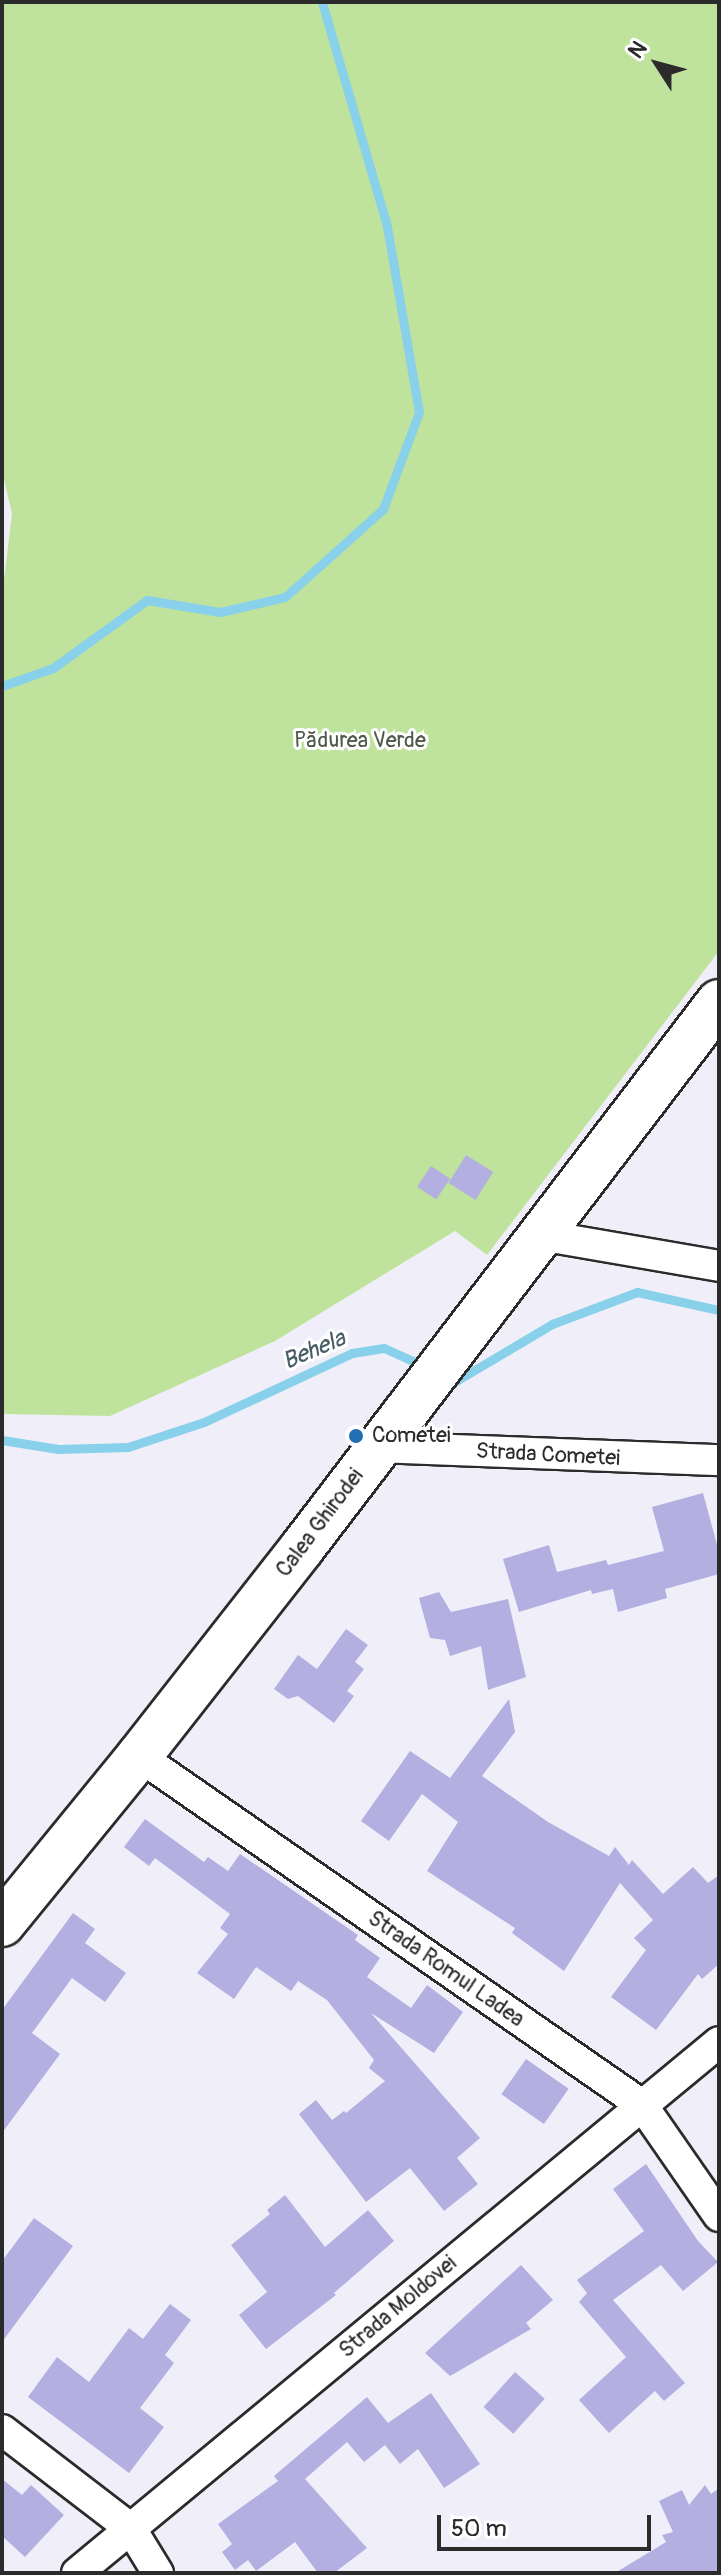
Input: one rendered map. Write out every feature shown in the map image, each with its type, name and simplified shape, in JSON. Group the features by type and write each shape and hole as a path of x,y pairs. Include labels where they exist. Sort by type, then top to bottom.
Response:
{"street":[{"name":"Calea Ghirodei","path":"2,1924 139,1756 719,1002"},
{"path":"540,1235 719,1266"},
{"name":"Strada Cometei","path":"378,1447 719,1460"},
{"name":"Strada Romul Ladea","path":"139,1756 642,2105 719,2216"},
{"name":"Strada Moldovei","path":"77,2573 719,2042"},
{"path":"2,2430 131,2529 158,2573"}],"green space":[{"name":"Pădurea Verde","path":"2,2 719,2 719,951 487,1255 455,1231 275,1341 110,1416 2,1414 2,596 12,514 2,471"}],"building":[{"path":"466,1155 493,1172 476,1200 449,1183"},
{"path":"431,1166 450,1179 436,1200 417,1187"},
{"path":"703,1493 719,1552 719,1574 665,1589 667,1598 618,1612 613,1589 592,1594 591,1590 519,1612 503,1559 549,1545 557,1572 606,1560 608,1565 664,1551 652,1507"},
{"path":"439,1592 451,1612 508,1599 526,1677 488,1690 481,1646 450,1656 445,1640 430,1638 419,1598"},
{"path":"346,1629 368,1645 355,1662 364,1669 347,1691 354,1696 334,1723 298,1696 288,1699 274,1689 298,1655 317,1669"},
{"path":"509,1699 515,1732 482,1776 548,1822 609,1856 615,1847 629,1865 632,1860 663,1894 693,1867 708,1883 719,1875 719,1964 702,1979 698,1974 656,2030 611,1997 646,1950 634,1938 653,1920 620,1883 564,1971 512,1933 515,1928 427,1871 458,1822 422,1794 389,1841 361,1821 410,1751 450,1778"},
{"path":"145,1819 204,1862 208,1857 228,1871 240,1854 358,1935 355,1940 380,1958 367,1977 411,2008 427,1985 463,2012 434,2053 371,2013 480,2138 457,2158 478,2184 444,2211 410,2168 366,2202 299,2114 316,2100 332,2120 344,2111 346,2113 385,2081 369,2068 374,2060 327,2000 298,1981 291,1991 256,1967 234,1999 197,1973 228,1934 220,1928 230,1914 155,1858 149,1866 124,1847"},
{"path":"73,1913 95,1929 85,1943 126,1973 105,2002 72,1978 32,2033 60,2054 2,2133 2,2010"},
{"path":"526,2059 569,2089 544,2124 501,2094"},
{"path":"646,2164 698,2241 718,2262 683,2291 661,2265 613,2300 685,2383 664,2401 655,2391 609,2433 579,2400 626,2357 579,2302 587,2293 577,2280 644,2231 613,2189"},
{"path":"285,2195 325,2247 368,2210 394,2241 334,2293 336,2295 266,2349 239,2315 267,2292 231,2245 270,2214 267,2210"},
{"path":"34,2218 73,2246 2,2342 2,2261"},
{"path":"521,2265 553,2300 526,2323 531,2329 450,2376 425,2353"},
{"path":"170,2304 191,2320 165,2355 174,2363 140,2408 164,2427 129,2473 28,2397 57,2357 89,2382 129,2328 143,2339"},
{"path":"515,2372 545,2399 513,2434 484,2407"},
{"path":"431,2393 480,2464 444,2488 418,2449 400,2464 385,2445 364,2462 347,2442 305,2479 367,2548 334,2573 318,2573 295,2542 256,2571 248,2560 235,2570 222,2552 232,2544 218,2524 278,2481 274,2476 367,2397 388,2423"},
{"path":"2,2479 22,2495 31,2485 64,2515 25,2557 2,2536"},
{"path":"705,2485 711,2494 719,2488 719,2573 615,2573 666,2542 662,2535 673,2532 659,2501 682,2490 689,2505"}],"waterway":[{"path":"2,686 53,668 147,600 220,612 285,597 383,509 419,412 387,226 322,2"},
{"name":"Behela","path":"446,1377 456,1381 552,1324 637,1292 719,1310"},
{"name":"Behela","path":"2,1440 58,1449 128,1447 204,1422 352,1353 384,1348 426,1367"}],"place":[{"name":"Cometei","path":"356,1436"}]}
